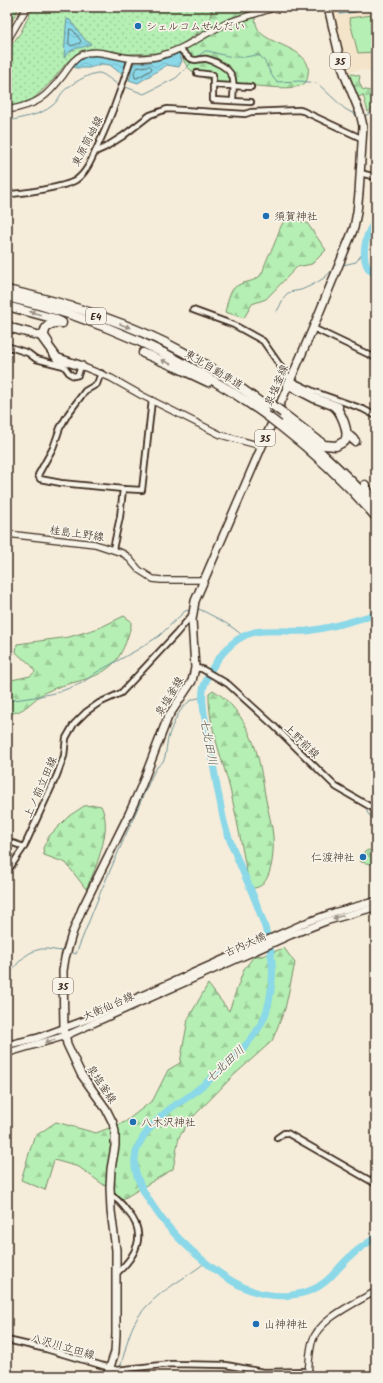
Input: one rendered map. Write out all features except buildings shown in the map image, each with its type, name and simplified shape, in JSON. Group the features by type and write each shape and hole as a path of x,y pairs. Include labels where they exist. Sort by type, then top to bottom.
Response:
{"highway":[{"name":"東北自動車道","path":"7,290 65,306 111,321 181,351 217,372 281,419 329,459 376,507"},
{"name":"東北自動車道","path":"7,297 65,312 140,341 200,372 251,404 269,410"},
{"path":"7,306 52,318 62,323 54,323 47,326 44,334 58,355 64,360"},
{"path":"7,324 11,328 41,336 55,356 81,366"},
{"path":"143,353 224,389 251,404"},
{"path":"269,410 324,445 339,445 351,437 340,412 334,406 314,398 288,382"},
{"name":"東北自動車道","path":"281,419 376,517"},
{"path":"365,485 376,503"}],"main road":[{"name":"泉塩釜線","path":"107,1376 112,1369 116,1344 116,1250 110,1195 111,1169 115,1146 113,1123 102,1102 81,1074 64,1032 63,971 65,958 72,934 82,909 139,792 168,717 190,685 198,668 193,610 204,580 354,228 357,212 363,139 361,115 345,76 328,7"},
{"path":"287,934 335,912 376,900"},
{"path":"287,934 376,907"},
{"name":"古内大橋","path":"214,966 287,934"},
{"name":"大衡仙台線","path":"7,1053 29,1048 133,1000 214,966"},
{"name":"大衡仙台線","path":"7,1045 64,1032"}],"street":[{"path":"7,41 27,7"},
{"path":"7,110 29,105 43,98 56,85 74,60 82,55 97,52 131,58 154,57 169,54 222,25 275,7"},
{"path":"180,49 185,55 193,59 207,59 221,65 233,77 233,101"},
{"name":"東原筒岫線","path":"7,194 28,192 72,182 79,178 85,171 95,152 112,114 131,58"},
{"path":"197,73 213,75 212,100 251,102"},
{"path":"213,86 251,87"},
{"path":"95,152 122,136 146,117 167,109 245,114 251,112 298,110 363,139"},
{"path":"360,173 376,176"},
{"path":"193,310 234,325 263,341 288,382 363,409 376,416"},
{"path":"312,328 376,358"},
{"path":"7,346 28,353 36,359 64,366 72,375 78,375 81,366 101,373 221,434 261,446"},
{"path":"101,373 97,384 85,391 68,414 60,428 53,448 38,475 38,477 43,480 142,490 152,400"},
{"path":"113,549 120,517 123,489"},
{"name":"桂島上野線","path":"7,534 85,542 113,549 127,556 139,570 153,579 204,580"},
{"name":"上ノ前立田線","path":"7,872 24,847 57,775 64,756 66,738 74,724 99,702 121,692 176,634 193,610"},
{"name":"上野前線","path":"198,668 228,684 273,725 336,787 371,808"},
{"path":"7,841 24,847"},
{"path":"278,1138 284,1133 287,1133 376,1184"},
{"path":"110,1195 125,1208 134,1219 138,1230 139,1239 137,1248 116,1274"},
{"path":"112,1369 171,1364 226,1365 263,1372 309,1373 312,1342 318,1329 332,1317 376,1291"},
{"name":"八沢川立田線","path":"7,1340 46,1349 112,1369"},
{"path":"125,1369 128,1376"}],"shaded area":[{"path":"332,7 357,7 358,14 373,12 376,21 376,71 359,70 347,72"}],"green space":[{"path":"7,7 19,7 7,30"},
{"path":"33,7 212,7 210,19 196,34 178,47 156,53 127,54 92,49 80,51 67,62 52,81 29,103 7,107 7,51 21,32"},
{"path":"213,7 255,7 255,21 257,28 261,33 267,38 291,49 305,59 308,66 306,82 302,85 289,88 225,86 192,71 186,65 182,55 209,19"},
{"path":"372,15 376,34 376,52 358,53 349,18"},
{"path":"352,74 360,76 359,81 362,89 370,91 374,94 376,89 376,106 368,112 363,95 357,98 347,75"},
{"path":"293,215 299,221 307,223 326,250 312,264 297,267 266,299 252,304 244,318 225,312 233,289 240,284 256,279 262,273 281,226 285,220"},
{"path":"124,616 131,621 131,626 121,653 111,666 96,675 54,688 41,695 18,712 7,713 7,681 30,676 35,672 31,665 16,652 17,644 69,637 99,628"},
{"path":"213,690 236,710 251,737 259,760 272,827 273,851 268,877 258,887 250,888 236,814 213,729 209,705 209,693"},
{"path":"84,806 101,806 105,822 105,831 103,845 98,861 86,889 66,863 44,855 43,848 49,836 69,816"},
{"path":"368,850 373,851 375,854 375,863 371,864 361,862 360,855"},
{"path":"284,948 295,963 285,1009 272,1041 233,1076 192,1118 179,1137 173,1169 123,1199 79,1167 54,1160 45,1190 21,1180 34,1137 56,1122 96,1133 125,1122 153,1100 168,1070 180,1063 188,1019 208,984 229,1011 244,969 255,955 262,956"}],"water":[{"path":"355,7 356,12 340,14 340,9"},
{"path":"67,19 70,20 85,40 91,44 70,51 64,58 66,26"},
{"path":"179,53 182,61 179,67 167,65 138,83 129,80 134,63 157,61"},
{"path":"88,56 125,61 127,62 125,71 120,73 110,65 102,64 89,68 75,68 74,66 81,59"}],"waterway":[{"path":"196,58 205,51 234,57 259,55 277,82 300,81 317,83 345,109 358,116"},
{"path":"123,86 144,94 176,78 192,62"},
{"path":"7,122 37,114 48,109 57,101 65,90 79,80 95,73 102,74 120,85"},
{"path":"363,115 367,115 376,109"},
{"name":"七北田川","path":"376,221 372,225 367,236 364,255 367,266 376,275"},
{"path":"343,265 356,262 365,250"},
{"path":"276,312 284,297 288,293 301,290 324,278 334,267"},
{"path":"197,609 222,621 243,636"},
{"path":"7,701 59,692 82,683 97,672 159,636 185,611 190,610"},
{"name":"七北田川","path":"376,614 316,630 261,631 246,635 230,645 217,660 208,677 202,696 216,782 226,829 264,923 269,942 272,962 270,995 264,1018 251,1039 222,1069 190,1096 171,1108 148,1130 139,1144 135,1158 136,1174 139,1182 148,1198 170,1229 203,1261 241,1286 262,1294 281,1296 300,1294 318,1287 332,1276 355,1252 376,1237"},
{"path":"73,953 76,954 101,891 151,778 157,767 164,760 168,738 177,717 185,705 190,701 196,698 202,698"},
{"path":"370,805 376,789"},
{"path":"368,808 367,812 369,815 376,818"},
{"path":"7,981 12,971 29,953 41,949 63,951"},
{"path":"120,1368 134,1324 140,1314 157,1297 206,1262"},
{"path":"117,1376 119,1371"}],"place":[{"name":"シェルコムせんだい","path":"138,26"},
{"name":"須賀神社","path":"266,216"},
{"name":"仁渡神社","path":"363,857"},
{"name":"八木沢神社","path":"133,1122"},
{"name":"山神神社","path":"256,1324"}]}
